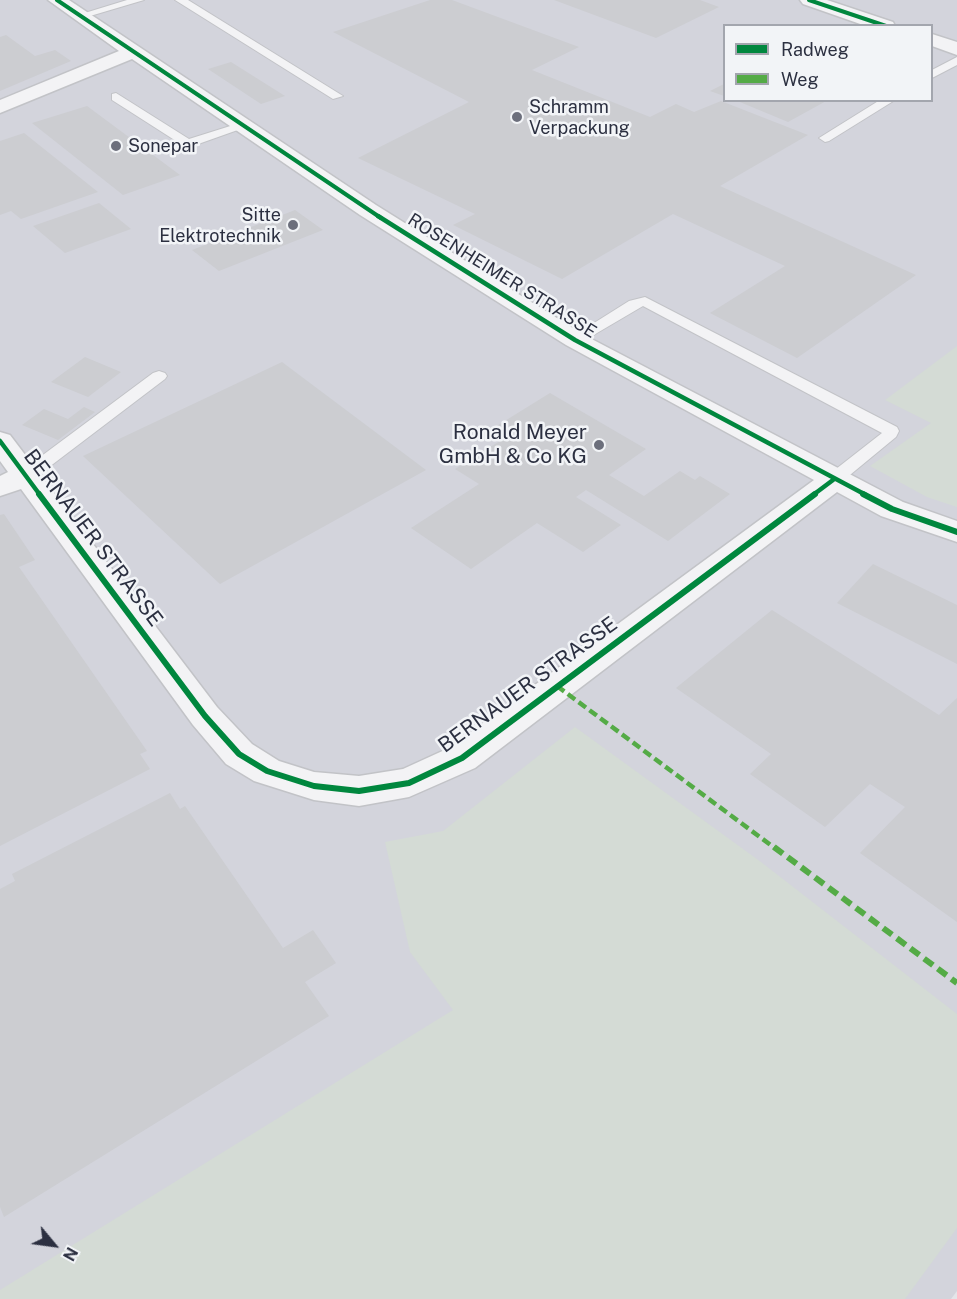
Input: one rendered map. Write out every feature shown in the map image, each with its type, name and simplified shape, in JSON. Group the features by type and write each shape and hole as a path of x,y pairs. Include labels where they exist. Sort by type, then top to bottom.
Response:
{"street":[{"name":"ROSENHEIMER STRASSE","path":"57,0 368,210 575,340 833,480 892,509 957,532"},
{"path":"809,0 880,24"},
{"path":"933,40 957,49"},
{"path":"0,107 133,52"},
{"name":"BERNAUER STRASSE","path":"0,441 13,482 205,716 239,754 267,771 314,786 359,791 409,783 462,758 833,480"}],"lane":[{"path":"80,16 138,0"},
{"path":"180,0 337,96"},
{"path":"933,74 957,60"},
{"path":"116,97 187,144 196,143 243,126"},
{"path":"825,138 886,102"},
{"path":"575,340 634,304 645,301 891,431 888,437 833,480"},
{"path":"13,482 159,376"}],"shaded area":[{"path":"0,0 957,0 957,1291 951,1299 0,1299"},
{"path":"957,346 957,507 927,497 870,466 931,423 885,400"},
{"path":"575,727 761,862 957,1014 957,1228 905,1299 0,1299 0,1290 453,1010 410,952 385,842 443,831"}],"building":[{"path":"430,0 452,0 579,47 532,70 650,117 676,104 694,112 721,101 808,135 720,186 916,275 797,358 710,313 785,266 673,214 562,279 453,225 475,214 358,158 469,102 333,32"},
{"path":"554,0 700,0 719,7 656,38"},
{"path":"6,35 35,56 55,50 71,61 0,91 0,37"},
{"path":"231,62 285,96 261,104 208,69"},
{"path":"723,84 723,96 710,91"},
{"path":"740,102 824,102 788,122"},
{"path":"87,106 180,175 123,195 32,123"},
{"path":"24,133 98,192 21,219 11,211 0,215 0,141"},
{"path":"99,203 131,229 65,253 33,226"},
{"path":"295,210 323,230 219,271 192,250"},
{"path":"85,357 121,372 88,397 51,382"},
{"path":"282,362 426,470 220,584 83,456"},
{"path":"550,393 646,449 609,475 644,496 680,471 695,480 700,476 730,494 668,541 586,490 576,497 621,525 583,552 537,523 471,569 411,528 479,484 455,469 500,441 487,432"},
{"path":"84,407 95,412 58,440 22,425 44,409 68,419"},
{"path":"4,514 35,560 19,567 147,751 140,754 150,769 0,846 0,515"},
{"path":"873,564 957,605 957,664 837,603"},
{"path":"772,610 939,715 957,698 957,922 860,853 905,807 870,784 825,827 750,774 771,754 676,688"},
{"path":"170,793 180,809 185,806 283,948 313,930 336,963 305,982 329,1016 4,1217 0,1207 0,889 15,881 12,874"}],"marked path":[{"path":"557,686 957,983"}],"cycle path":[{"path":"57,0 368,210 575,340 892,509 957,532"},
{"path":"809,0 880,24"},
{"path":"0,441 205,716 239,754 267,771 314,786 359,791 409,783 462,758 833,480"}],"place":[{"name":"Schramm Verpackung","path":"517,117"},
{"name":"Sonepar","path":"116,146"},
{"name":"Sitte Elektrotechnik","path":"293,225"},
{"name":"Ronald Meyer GmbH & Co KG","path":"599,445"}]}
